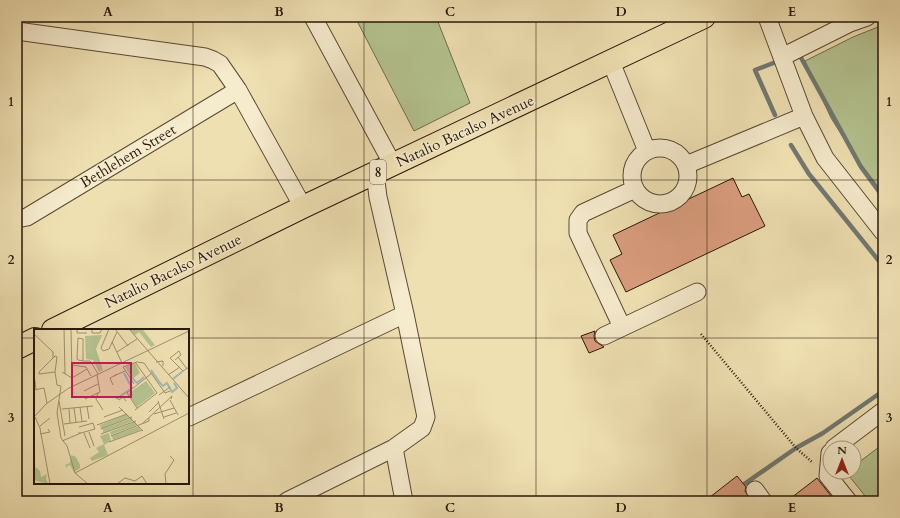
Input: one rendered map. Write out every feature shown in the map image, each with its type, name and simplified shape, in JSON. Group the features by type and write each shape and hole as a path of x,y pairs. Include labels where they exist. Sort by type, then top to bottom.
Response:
{"highway":[{"name":"Natalio Bacalso Avenue","path":"56,329 303,207 704,17"},
{"path":"17,348 34,340"}],"street":[{"path":"287,501 394,448 413,436 422,428 426,417 405,314 378,197 384,169 313,17"},
{"path":"767,17 804,116 825,158 883,232"},
{"path":"782,57 850,23 867,17"},
{"path":"17,31 205,57 220,64 238,90 303,207"},
{"path":"611,62 647,151"},
{"name":"Bethlehem Street","path":"17,219 27,216 238,90"},
{"path":"686,165 804,116"},
{"path":"658,148 670,150 680,156 686,165 688,182 685,190 680,197 672,202 664,204 651,203 640,196 635,189 632,178 633,168 638,158 647,151 658,148"},
{"path":"622,327 578,233 578,220 583,213 635,189"},
{"path":"604,336 697,292"},
{"path":"189,417 405,314"},
{"path":"845,440 883,411"},
{"path":"394,448 404,501"},
{"path":"831,480 848,501"}],"path":[{"path":"701,334 796,448"}],"green space":[{"path":"355,17 436,17 470,103 414,131"},
{"path":"883,25 883,193 855,156 831,118 805,61 853,37"},
{"path":"883,444 883,501 869,501 852,480 862,480 862,460"}],"building":[{"path":"733,178 742,197 749,194 765,226 626,292 610,260 622,254 613,235"},
{"path":"595,331 595,341 604,347 589,353 581,336"},
{"path":"737,476 746,487 745,491 751,501 705,501"},
{"path":"817,478 835,501 787,501"}],"waterway":[{"path":"798,55 799,54 861,167 883,197"},
{"path":"775,115 755,70 776,62"},
{"path":"791,145 809,174 883,266"},
{"path":"740,487 796,448 823,433 883,391"}]}
